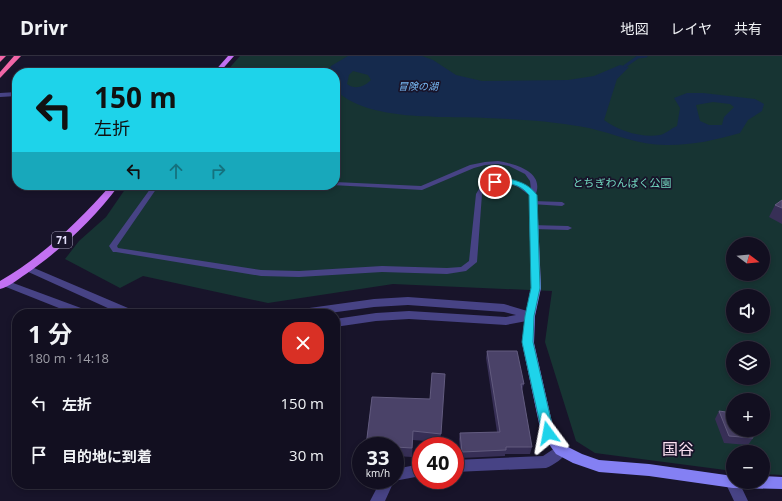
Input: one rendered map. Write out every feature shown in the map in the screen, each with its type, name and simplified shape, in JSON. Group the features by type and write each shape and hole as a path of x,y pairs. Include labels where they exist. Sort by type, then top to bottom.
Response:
{"highway":[{"path":"0,60 3,56"},
{"path":"0,76 18,56"}],"main road":[{"path":"220,68 231,56"},
{"name":"71","path":"3,284 27,268 79,225 110,190"}],"street":[{"path":"0,94 12,94"},
{"path":"533,199 536,288 530,316 528,342 548,433 561,450 599,466 649,470 726,481"},
{"path":"27,268 121,309"},
{"path":"3,284 71,309"},
{"path":"331,309 374,303 408,301 504,308 530,316"},
{"path":"340,321 409,315 506,321 530,316"},
{"path":"464,466 546,462 561,450"},
{"path":"770,484 782,484"},
{"path":"377,501 383,489"},
{"path":"736,489 741,501"}],"lane":[{"path":"340,184 422,188 432,185 471,166 492,162 514,166 529,174 533,178 535,189 533,199"},
{"path":"152,190 113,246 116,250 261,273 299,274 382,269 447,271 463,269 473,262 479,194 484,184 505,180 518,183 528,189 533,199"},
{"path":"533,199 562,204"},
{"path":"534,227 568,228"}],"green space":[{"name":"とちぎわんぱく公園","path":"240,56 782,56 782,475 770,474 770,445 726,445 726,470 595,453 576,441 545,342 552,291 393,284 268,303 143,276 120,288 65,259 79,241 106,217 125,190 340,190 340,68 229,68"}],"water":[{"name":"冒険の湖","path":"348,56 422,56 433,60 456,75 482,81 568,80 594,76 620,65 629,67 617,79 604,120 630,133 653,136 660,135 677,126 680,108 674,98 687,93 703,93 755,99 764,104 762,111 748,120 740,133 696,143 659,145 638,142 589,128 560,123 512,119 428,117 385,112 365,107 348,100 340,93 340,68 330,68","holes":["353,71 368,75 371,80 359,87 353,87 347,84 349,75","713,102 730,104 734,107 724,117 722,125 709,125 700,121 696,105"]}],"building":[{"path":"782,200 782,208 775,205"},
{"path":"487,351 517,351 524,384 521,384 532,447 506,447 506,450 464,452 464,437 460,437 460,433 500,432"},
{"path":"432,373 445,374 441,434 413,431 412,448 404,448 404,437 367,437 372,397 430,399"},
{"path":"719,411 726,412 726,428"}],"waterway":[{"path":"625,66 638,57 646,56"}],"district":[{"name":"国谷","path":"678,449"}],"route":[{"path":"495,182 505,180 518,183 528,189 533,195 536,288 530,316 528,342 548,433"}]}
